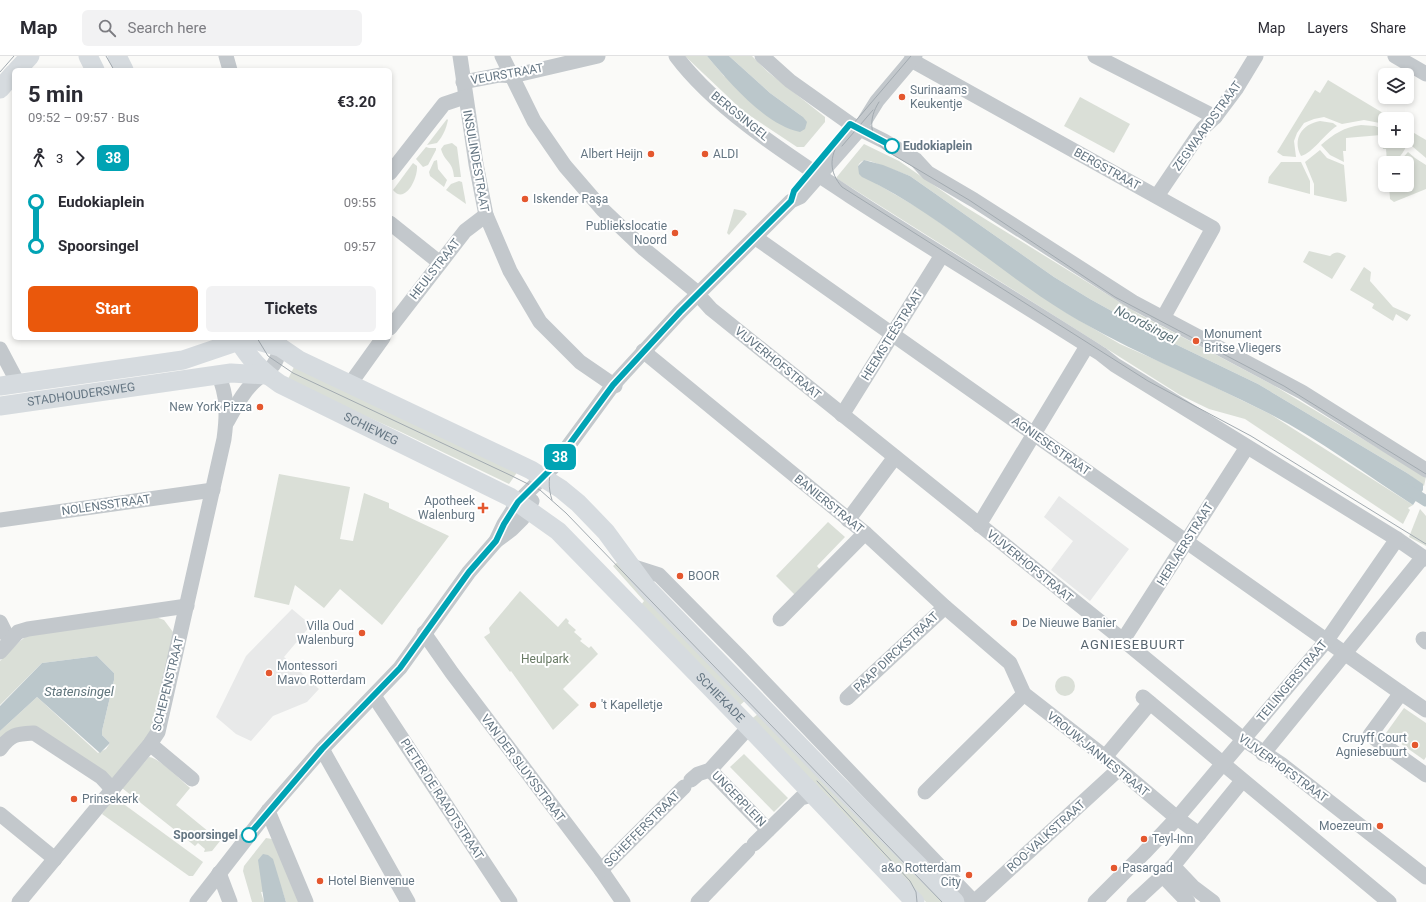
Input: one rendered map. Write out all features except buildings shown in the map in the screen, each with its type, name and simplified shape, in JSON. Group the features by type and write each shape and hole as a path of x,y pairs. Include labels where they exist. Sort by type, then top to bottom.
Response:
{"main road":[{"path":"19,68 30,56"},
{"path":"88,56 94,68"},
{"path":"117,56 123,68"},
{"name":"STADHOUDERSWEG","path":"259,340 276,342"},
{"name":"STADHOUDERSWEG","path":"0,406 161,372 183,360 232,341"},
{"name":"SCHIEWEG","path":"232,341 266,375 288,388 523,505"},
{"path":"276,342 299,360 544,477"},
{"name":"STADHOUDERSWEG","path":"9,384 161,372 218,375 231,373 266,375"},
{"name":"SCHIEKADE","path":"544,477 578,503 606,532 634,567 647,588 836,783 955,902"},
{"name":"SCHIEKADE","path":"523,505 558,531 749,727 915,902"}],"street":[{"path":"226,56 229,68"},
{"name":"INSULINDESTRAAT","path":"460,56 465,97 486,215 510,271 540,322 580,362 614,386"},
{"name":"VIJVERHOFSTRAAT","path":"502,56 534,121 565,166 603,210 644,249 697,293 711,309 1124,640 1243,739 1263,754 1281,764 1426,877"},
{"name":"VEURSTRAAT","path":"464,82 500,74 512,76 598,56"},
{"name":"BERGSINGEL","path":"676,56 697,80 726,106 815,174"},
{"path":"762,56 790,81 854,127 884,141 916,160 928,173 974,200 1133,302 1302,392 1426,470"},
{"path":"1095,56 1215,117"},
{"name":"ZEGWAARDSTRAAT","path":"1157,196 1203,128 1215,117 1236,89 1256,56"},
{"path":"1395,56 1426,74"},
{"path":"197,902 268,811 322,749 400,668 469,572 496,541 504,524 523,505 614,386 643,351 697,293 756,238 791,201 794,191 815,174 913,58"},
{"name":"BERGSTRAAT","path":"913,58 1213,228 1163,318"},
{"path":"392,170 444,104 465,97"},
{"path":"815,174 1088,346 1115,365 1397,539 1424,558"},
{"name":"HEULSTRAAT","path":"392,325 464,231 486,215"},
{"path":"392,225 440,262"},
{"name":"AGNIESESTRAAT","path":"756,238 1426,710"},
{"name":"HEEMSTEÊSTRAAT","path":"842,414 942,255"},
{"path":"350,384 382,340"},
{"name":"SCHEPENSTRAAT","path":"227,422 251,385 266,375 276,362 276,342"},
{"path":"980,524 1033,434 1088,346"},
{"path":"0,348 9,384"},
{"name":"BANIERSTRAAT","path":"643,351 865,533 944,607 1010,663"},
{"name":"SCHEPENSTRAAT","path":"19,902 113,790 158,732 227,422 225,391 218,375"},
{"name":"HERLAERSTRAAT","path":"1124,640 1247,447"},
{"path":"848,520 895,457"},
{"name":"NOLENSSTRAAT","path":"0,520 213,490"},
{"path":"780,619 865,533"},
{"name":"TEILINGERSTRAAT","path":"1095,902 1144,854 1177,818 1327,640 1397,539"},
{"name":"TEILINGERSTRAAT","path":"1263,754 1424,558"},
{"path":"634,567 659,575 739,656 974,902"},
{"path":"0,652 9,640 18,632 28,629 187,606"},
{"name":"PAAP DIRCKSTRAAT","path":"847,698 944,607"},
{"path":"0,622 9,640"},
{"name":"VAN DER SLUYSSTRAAT","path":"424,633 452,673 601,870 623,902"},
{"name":"VROUW-JANNESTRAAT","path":"1010,663 1024,694 1105,757 1198,834"},
{"path":"1401,693 1370,735 1426,775"},
{"path":"925,792 1024,694"},
{"name":"PIETER DE RAADTSTRAAT","path":"374,696 510,902"},
{"path":"1105,757 1146,700 1223,762 1242,780 1389,902"},
{"name":"UNGERPLEIN","path":"749,727 710,770 768,830 801,798 811,794"},
{"path":"0,749 8,738 23,733 34,733 100,777 113,790"},
{"path":"150,744 192,779"},
{"path":"322,749 408,902"},
{"name":"ROO-VALKSTRAAT","path":"974,902 1119,769"},
{"name":"SCHEFFERSTRAAT","path":"601,870 698,774 710,770"},
{"path":"1134,902 1168,871 1242,780"},
{"path":"268,811 306,902"},
{"path":"0,814 55,859"},
{"path":"698,902 768,830"},
{"path":"1168,871 1188,902"},
{"path":"1168,871 1213,902"},
{"path":"219,873 230,902"}],"shaded area":[{"path":"1059,496 1129,549 1090,601 1051,570 1073,541 1044,517"},
{"name":"Montessori Mavo Rotterdam","path":"292,609 311,625 284,657 319,689 307,702 273,716 251,741 236,734 216,717 246,656"}],"green space":[{"path":"685,56 707,56 724,76 803,117 770,93 729,56 752,56 768,72 825,117 825,122 804,147 797,147 743,111"},
{"path":"1328,80 1381,112 1378,112 1378,123 1364,120 1342,124 1324,117 1314,119 1304,123 1297,133 1294,141 1296,157 1283,156 1277,152 1315,90 1320,93"},
{"path":"1080,97 1130,124 1114,153 1064,126"},
{"path":"447,119 448,120 443,135 437,143 427,145"},
{"path":"1320,121 1333,123 1337,126 1310,151 1301,156 1298,150 1298,138 1300,133 1308,125"},
{"path":"1361,125 1375,126 1378,127 1378,135 1346,138 1346,151 1343,151 1344,162 1330,155 1321,145 1349,127"},
{"path":"1414,133 1426,140 1426,158 1414,148"},
{"path":"452,143 457,147 461,177 454,177 451,165 441,149 444,145"},
{"path":"864,144 899,161 964,206 1139,314 1273,385 1426,477 1424,486 1407,473 1258,384 1146,330 1090,299 1054,277 910,176 870,161 863,161 858,166 877,184 922,210 1065,312 1120,344 1190,375 1270,414 1413,505 1408,508 1410,510 1403,524 1245,419 1209,409 1180,395 836,178"},
{"path":"426,147 436,148 436,150 428,165 423,167 416,159"},
{"path":"1405,148 1400,156 1386,156 1386,149 1383,149"},
{"path":"1320,150 1327,158 1344,165 1347,201 1345,202 1314,195 1314,184 1305,162"},
{"path":"1408,152 1413,156 1404,156"},
{"path":"1414,157 1426,165 1426,189 1394,202 1390,199 1390,192 1414,192"},
{"path":"437,160 438,169 447,180 444,187 430,176 429,172 434,161"},
{"path":"1281,162 1301,162 1310,181 1310,194 1268,183 1269,177"},
{"path":"413,163 417,166 417,171 413,183 406,192 398,194 393,190"},
{"path":"459,181 462,182 466,204 446,190 451,184"},
{"path":"734,209 744,211 747,214 729,235 727,233"},
{"path":"1309,251 1330,256 1334,253 1338,253 1346,256 1332,279 1303,262"},
{"path":"1364,267 1371,272 1370,281 1393,307 1411,315 1407,321 1396,314 1393,321 1372,308 1374,304 1350,290"},
{"path":"294,367 518,471 509,484 401,432 287,381"},
{"path":"279,474 350,487 340,539 353,541 364,493 389,503 389,508 449,536 382,625 340,589 324,608 295,585 289,605 254,597"},
{"path":"1420,509 1426,516 1426,546 1409,537"},
{"path":"828,522 845,537 817,566 821,571 795,595 776,576"},
{"path":"621,559 748,698 738,707 641,605 644,601 613,566"},
{"name":"Heulpark","path":"520,591 558,627 566,618 569,621 568,623 576,630 574,632 582,639 580,641 589,648 591,646 598,654 563,689 579,705 553,730 511,671 510,672 484,637 490,633 489,628"},
{"path":"156,617 164,620 173,632 155,727 113,783 44,734 0,743 0,731 37,697 98,753 106,749 110,743 102,735 102,731 114,680 114,673 97,656 42,663 0,705 0,661 27,636"},
{"path":"1065,676 1072,679 1075,686 1072,693 1065,696 1058,693 1055,686 1058,679"},
{"name":"Cruyff Court Agniesebuurt","path":"1404,708 1426,723 1426,757 1424,760 1386,733"},
{"path":"762,711 947,902 926,902 750,720"},
{"path":"744,754 788,798 774,812 730,767"},
{"path":"149,757 164,765 190,788 176,805 220,841 212,851 204,852 205,849 198,843 195,846 122,788"},
{"path":"114,797 203,862 193,876 189,876 102,814"},
{"path":"266,838 272,839 300,902 286,902 282,890 261,892 264,902 252,902 243,871 244,866"}],"water":[{"path":"707,56 729,56 770,93 803,117 807,122 805,129 800,132 787,128 761,112 737,90"},
{"path":"864,160 883,165 910,176 1054,277 1146,330 1258,384 1407,473 1423,484 1423,490 1413,505 1324,445 1287,423 1166,365 1066,313 1015,279 917,207 862,177 859,174 858,166"},
{"name":"Statensingel","path":"97,656 114,673 114,680 102,731 102,735 110,743 100,753 37,697 0,731 0,706 42,663"},
{"path":"263,854 268,855 273,859 286,902 264,902 258,860"}],"waterway":[{"name":"Noordsingel","path":"1407,489 1426,501"}],"tram line":[{"path":"0,72 14,56"},
{"path":"106,56 113,68"},
{"path":"552,500 549,482 554,463 594,406 641,349 779,211 911,56"},
{"path":"879,102 873,115 872,128 873,134 885,150 969,200 1115,297 1284,386 1426,474"},
{"path":"842,146 873,110"},
{"path":"840,140 836,146 832,158 832,164 835,176 842,187 1148,381 1251,436 1426,544"},
{"path":"258,340 268,356 293,373 540,490 566,513 942,902"},
{"path":"817,781 910,881 916,892 917,902"}],"bus line":[{"name":"38","path":"249,835 322,749 400,668 469,572 496,541 504,524 518,502 552,468 582,425 613,385 680,312 756,238 791,201 794,191 850,124 892,146"}],"place":[{"name":"Surinaams Keukentje","path":"902,97"},
{"name":"Eudokiaplein","path":"892,146"},
{"name":"Albert Heijn","path":"651,154"},
{"name":"ALDI","path":"705,154"},
{"name":"Iskender Paşa","path":"525,199"},
{"name":"Publiekslocatie Noord","path":"675,233"},
{"name":"Monument Britse Vliegers","path":"1196,341"},
{"name":"New York Pizza","path":"260,407"},
{"name":"Apotheek Walenburg","path":"483,508"},
{"name":"BOOR","path":"680,576"},
{"name":"De Nieuwe Banier","path":"1014,623"},
{"name":"Villa Oud Walenburg","path":"362,633"},
{"name":"Montessori Mavo Rotterdam","path":"269,673"},
{"name":"'t Kapelletje","path":"593,705"},
{"name":"Cruyff Court Agniesebuurt","path":"1415,745"},
{"name":"Prinsekerk","path":"74,799"},
{"name":"Moezeum","path":"1380,826"},
{"name":"Spoorsingel","path":"249,835"},
{"name":"Teyl-Inn","path":"1144,839"},
{"name":"Pasargad","path":"1114,868"},
{"name":"a&o Rotterdam City","path":"969,875"},
{"name":"Hotel Bienvenue","path":"320,881"}],"district":[{"name":"AGNIESEBUURT","path":"1133,644"}]}
